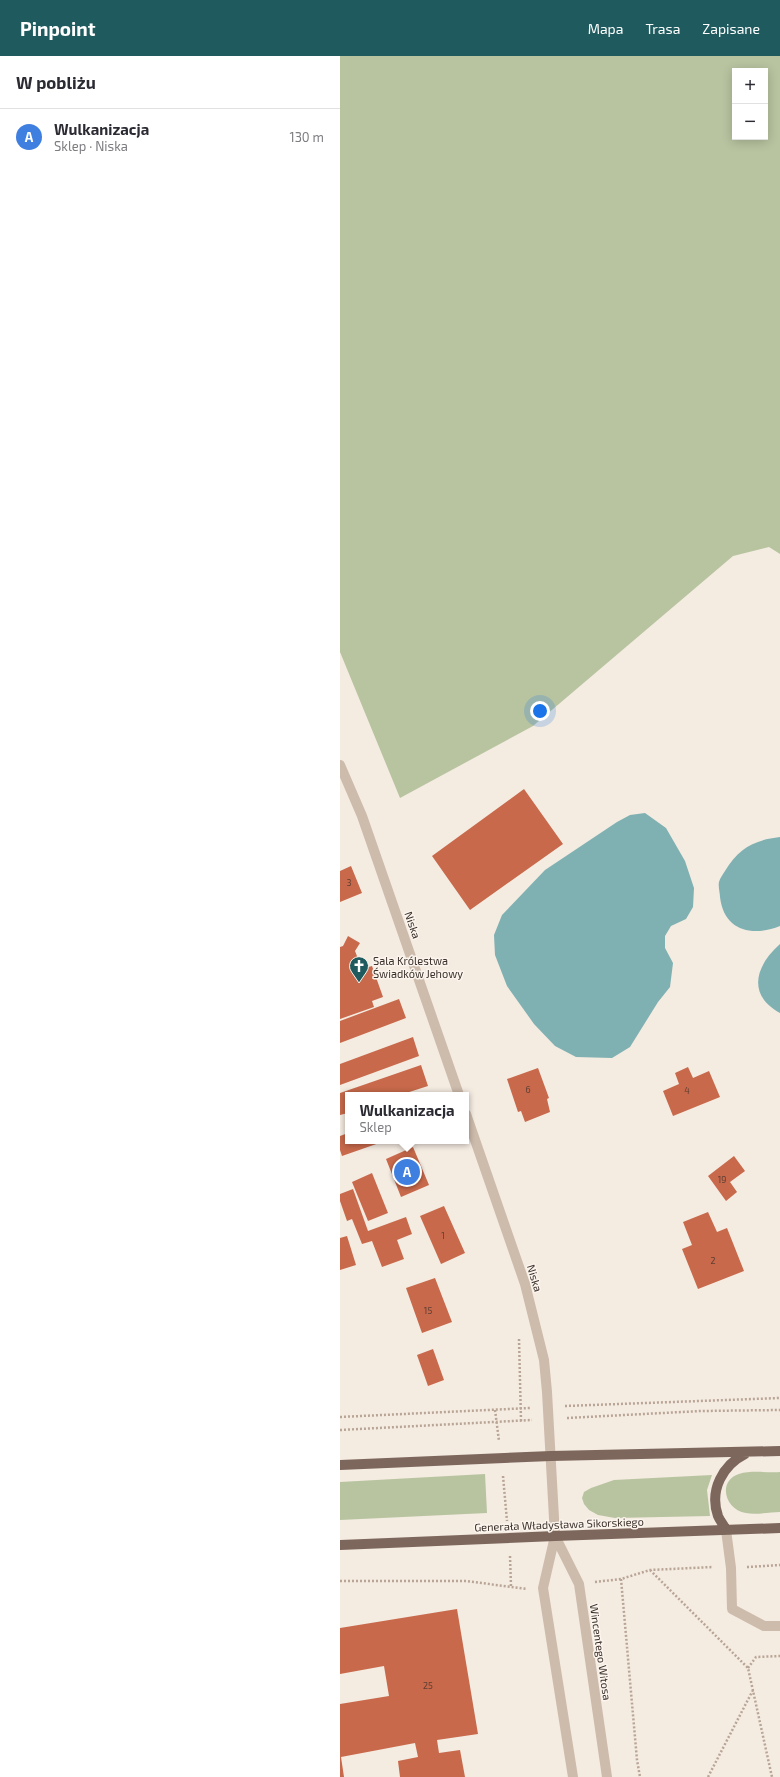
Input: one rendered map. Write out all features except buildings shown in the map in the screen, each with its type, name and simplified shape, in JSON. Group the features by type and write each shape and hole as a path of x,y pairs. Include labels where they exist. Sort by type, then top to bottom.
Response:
{"main road":[{"path":"340,1465 551,1456 780,1451"},
{"path":"726,1530 718,1516 715,1500 717,1485 724,1470 735,1459 749,1452"},
{"name":"Generała Władysława Sikorskiego","path":"340,1545 780,1528"}],"street":[{"name":"Niska","path":"340,765 362,816 458,1092"},
{"name":"Niska","path":"469,1123 525,1284 544,1360 551,1456"},
{"name":"Wincentego Witosa","path":"551,1456 555,1536 543,1588 573,1777"},
{"path":"726,1530 731,1568 732,1609 764,1626 780,1626"},
{"name":"Wincentego Witosa","path":"555,1536 579,1584 607,1777"}],"path":[{"path":"519,1337 521,1420"},
{"path":"496,1410 507,1509 511,1586"},
{"path":"640,1777 637,1760 621,1579 650,1570 780,1565"},
{"path":"650,1570 748,1668 772,1777"},
{"path":"340,1581 466,1582 511,1586 522,1590 531,1589"},
{"path":"748,1668 756,1657 780,1656"},
{"path":"708,1777 753,1690"}],"green space":[{"path":"340,56 780,56 780,554 769,547 733,556 533,726 400,798 340,652"},
{"path":"749,1472 780,1472 780,1512 750,1514 739,1511 733,1507 726,1495 728,1483 732,1478 739,1474"},
{"path":"485,1474 487,1513 340,1520 340,1482"},
{"path":"712,1475 707,1490 710,1516 615,1518 598,1515 589,1510 584,1504 582,1498 584,1492 591,1488 614,1480"}],"water":[{"path":"645,813 666,828 685,861 694,888 693,907 686,919 671,926 665,936 665,948 673,963 670,987 658,1002 630,1047 612,1058 576,1057 555,1046 534,1024 507,986 495,955 494,935 502,915 545,870 617,822 630,815"},
{"path":"780,837 780,926 759,931 750,931 741,928 733,924 727,917 723,908 720,897 720,879 730,863 748,846 762,840"},
{"path":"780,944 780,1013 770,1006 763,998 759,989 758,980 760,971 765,962"}],"place":[{"name":"Sala Królestwa Świadków Jehowy","path":"359,983"},
{"name":"Wulkanizacja","path":"407,1172"}]}
